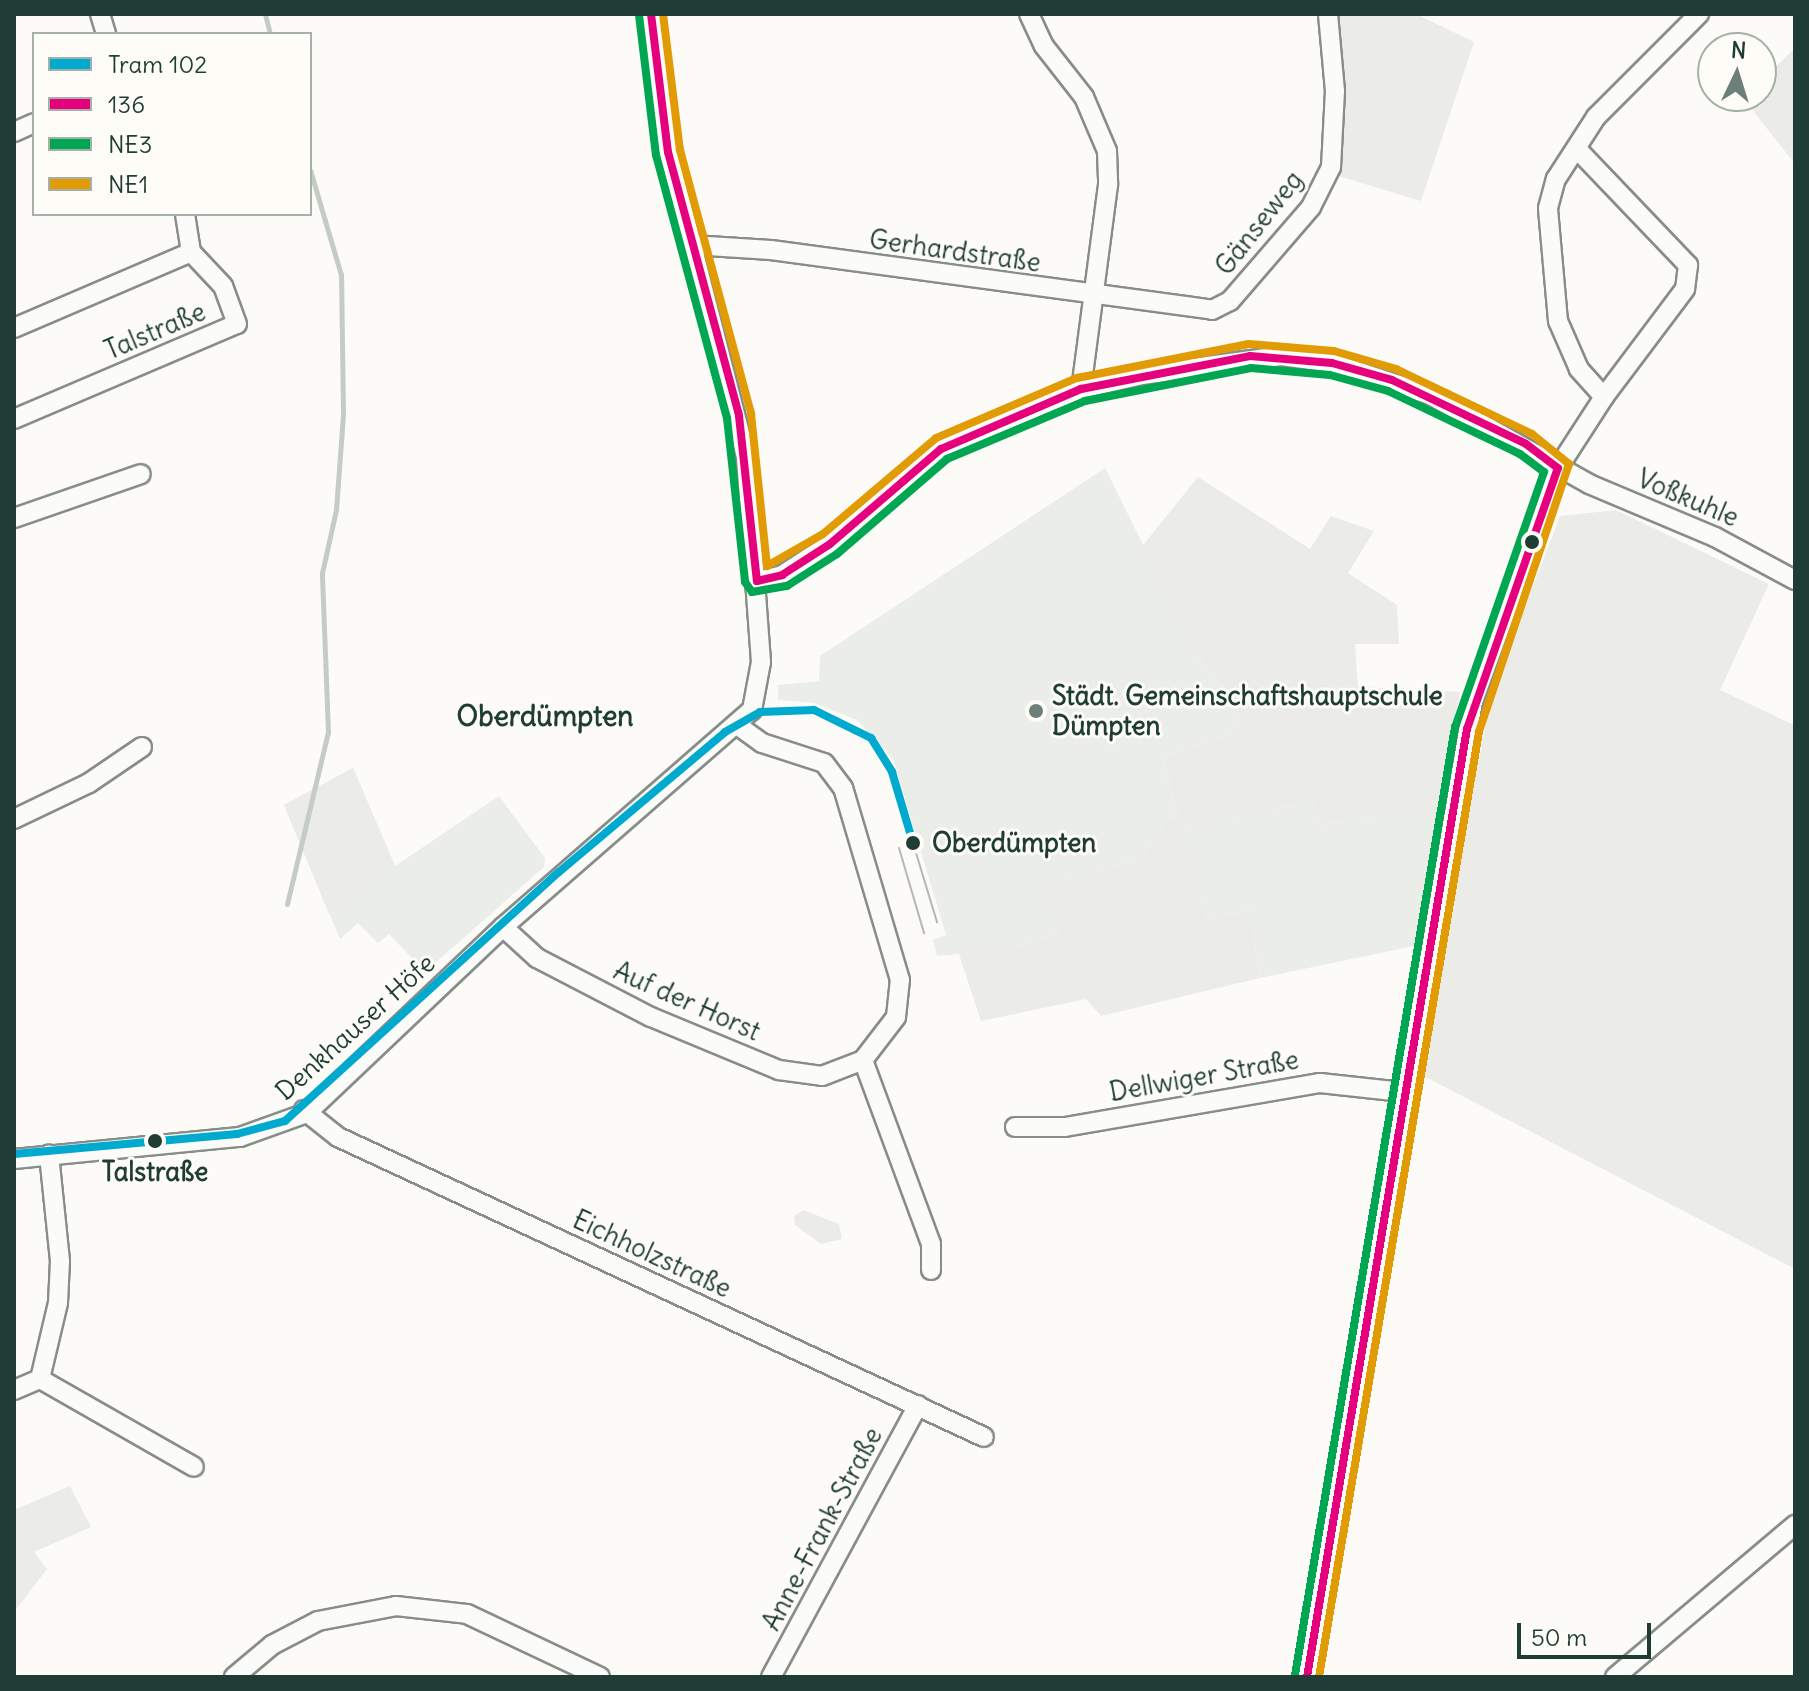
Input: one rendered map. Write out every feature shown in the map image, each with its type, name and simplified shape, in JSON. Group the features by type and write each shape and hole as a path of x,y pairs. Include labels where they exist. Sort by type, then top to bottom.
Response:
{"street":[{"path":"651,14 655,83 692,245 739,416 757,581 759,685 739,726 762,743 824,763 843,788 900,980 896,1017 863,1060 931,1244 931,1270"},
{"path":"1029,14 1044,46 1084,97 1107,151 1108,185 1081,389"},
{"name":"Gänseweg","path":"1212,310 1230,301 1311,207 1331,167 1335,91 1328,14"},
{"path":"1604,397 1579,369 1558,321 1547,248 1556,179 1596,117 1699,14"},
{"path":"1307,1677 1403,1092 1473,702 1558,468 1604,397 1685,289 1688,265 1577,149"},
{"path":"14,328 191,252 185,216"},
{"name":"Gerhardstraße","path":"692,245 771,250 1091,297 1212,310"},
{"name":"Talstraße","path":"14,419 237,324 223,286 191,252"},
{"path":"757,581 782,575 830,544 941,449 1081,389 1250,356 1332,363 1430,395 1558,468"},
{"name":"Voßkuhle","path":"1558,468 1795,580"},
{"path":"14,518 141,474"},
{"name":"Denkhauser Höfe","path":"15,1153 49,1155 240,1137 305,1112 503,927 739,726"},
{"path":"14,819 89,783 142,747"},
{"name":"Auf der Horst","path":"503,927 537,958 575,978 779,1070 822,1076 863,1060"},
{"name":"Dellwiger Straße","path":"1015,1127 1065,1127 1320,1083 1403,1092"},
{"name":"Eichholzstraße","path":"305,1112 338,1137 984,1437"},
{"path":"40,1379 59,1275 49,1155"},
{"path":"14,1390 40,1379"},
{"path":"40,1379 194,1467"},
{"name":"Anne-Frank-Straße","path":"771,1677 918,1405"},
{"path":"1615,1677 1795,1525"},
{"path":"234,1677 272,1645 318,1621 396,1606 467,1614 600,1677"}],"shaded area":[{"path":"1325,14 1416,14 1474,42 1421,201 1322,171"},
{"path":"1795,48 1795,164 1754,112 1777,112 1777,65"},
{"name":"Städt. Gemeinschaftshauptschule Dümpten","path":"1105,468 1196,652 1234,699 1242,731 1163,757 1178,817 1167,820 1143,859 1045,887 1061,933 1008,949 937,956 933,940 946,935 893,759 857,720 814,703 778,700 778,685 819,681 820,656"},
{"path":"1198,477 1310,549 1331,516 1374,531 1348,573 1397,605 1399,644 1355,644 1358,687 1460,692 1437,816 1370,816 1322,825 1312,802 1182,826 1205,920 1250,911 1260,978 1101,1016 1086,999 981,1021 958,951 1008,949 1061,933 1044,887 1143,859 1167,820 1178,817 1163,757 1242,731 1234,699 1196,652 1140,549"},
{"path":"1616,510 1769,584 1720,690 1792,724 1795,720 1795,1269 1418,1073 1492,693 1560,516"},
{"path":"353,768 395,866 499,796 545,858 544,867 425,972 389,934 378,943 358,923 340,939 284,805"},
{"path":"353,768 395,866 329,914 284,805"},
{"path":"1312,802 1322,825 1370,816 1437,816 1414,946 1260,978 1250,911 1205,920 1181,826"},
{"path":"803,1210 839,1224 842,1239 821,1244 795,1225 794,1216"},
{"path":"70,1486 91,1527 34,1552 47,1569 14,1612 14,1510"}],"waterway":[{"path":"265,14 270,32"},
{"path":"287,904 328,732 322,573 336,510 343,414 341,275 312,177"}],"tram line":[{"name":"102","path":"14,1154 237,1134 285,1121 559,872 725,732 760,712 814,710 871,738 892,772 913,843"},
{"path":"913,843 937,922"},
{"path":"899,848 924,933"}],"transit line":[{"name":"136","path":"651,14 668,152 739,416 757,581"},
{"name":"NE1","path":"663,14 680,150 751,414 767,566 823,534 936,438 1077,378 1249,344 1334,351 1396,369 1532,434 1569,464 1479,732 1319,1677"},
{"name":"NE3","path":"639,15 656,155 727,418 745,582 752,592 787,586 837,554 947,459 1085,401 1251,368 1330,375 1388,391 1520,454 1544,472 1455,727 1295,1675"},
{"name":"136","path":"757,581 782,575 830,544 941,449 1081,389 1250,356 1332,363 1392,380 1526,444 1558,468"},
{"name":"136","path":"1307,1677 1467,729 1558,468"}],"place":[{"name":"Städt. Gemeinschaftshauptschule Dümpten","path":"1036,711"},
{"name":"Oberdümpten","path":"913,843"},
{"name":"Talstraße","path":"155,1141"}],"district":[{"name":"Oberdümpten","path":"545,716"}]}
